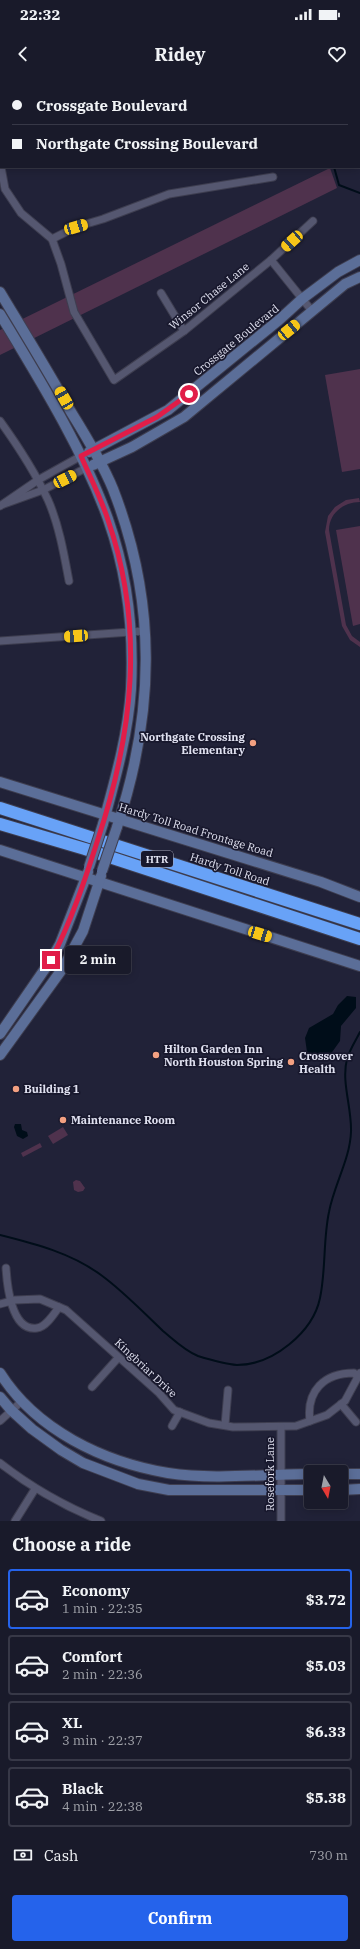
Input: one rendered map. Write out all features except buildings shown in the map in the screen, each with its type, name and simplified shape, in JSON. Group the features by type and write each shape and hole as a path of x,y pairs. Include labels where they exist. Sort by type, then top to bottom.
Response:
{"highway":[{"name":"Hardy Toll Road","path":"0,808 360,924"},
{"name":"HTR","path":"0,824 85,849 360,939"}],"main road":[{"name":"Crossgate Boulevard","path":"81,456 168,410 236,356 302,299 338,272 360,260"},
{"name":"Crossgate Boulevard","path":"86,468 132,446 184,417 345,284 360,277"},
{"path":"0,292 94,450 112,488 127,531 139,580 145,631 145,701 141,731 119,823 98,882 83,931 63,968 9,1040 0,1055"},
{"path":"0,314 32,366 81,456 98,493 113,536 126,595 131,632 131,688 120,761 104,820 86,877 60,944 51,960 0,1034"},
{"path":"236,356 244,367"},
{"path":"32,366 41,360"},
{"path":"168,410 176,421"},
{"path":"113,536 127,531"},
{"path":"126,728 141,731"},
{"name":"Hardy Toll Road Frontage Road","path":"0,782 104,820 119,823 321,882 360,897"},
{"path":"0,850 360,966"},
{"path":"51,960 63,968"},
{"path":"0,1373 21,1402 61,1434 128,1464 168,1473 212,1476 304,1474"},
{"path":"0,1397 11,1410 32,1429 61,1450 83,1463 138,1484 169,1490 304,1490"},
{"path":"106,1472 112,1458"},
{"path":"348,1474 360,1474"},
{"path":"212,1476 212,1490"},
{"path":"348,1490 360,1489"}],"street":[{"path":"1,168 5,189 21,213 52,239 76,227 103,219 169,194 273,177"},
{"name":"Winsor Chase Lane","path":"52,239 61,264 74,312 114,380 184,331 271,260 313,222"},
{"path":"271,260 312,311"},
{"path":"161,293 184,331"},
{"path":"0,420 38,480 48,500 61,540 69,581"},
{"name":"Crossgate Boulevard","path":"0,506 38,480 81,456"},
{"name":"Crossgate Boulevard","path":"0,506 43,490 86,468"},
{"path":"0,641 145,631"},
{"path":"0,1034 9,1040"},
{"path":"6,1268 10,1302 19,1320 26,1326 36,1328 44,1324 59,1307"},
{"name":"Kingbriar Drive","path":"0,1304 40,1299 66,1310 159,1393 174,1410 209,1423 225,1426 296,1426 327,1415 345,1401 359,1375"},
{"path":"92,1387 118,1358"},
{"path":"310,1421 308,1411 312,1397 319,1385 336,1374 354,1373 359,1375"},
{"path":"225,1426 228,1390"},
{"path":"0,1421 21,1402"},
{"path":"341,1404 356,1422"},
{"path":"172,1426 180,1412"},
{"name":"Rosefork Lane","path":"281,1427 281,1521"},
{"path":"0,1463 35,1489 71,1509 101,1521"},
{"path":"15,1521 35,1489"}],"shaded area":[{"path":"330,168 337,188 0,355 0,330"},
{"path":"360,369 360,469 342,472 325,375"},
{"path":"359,498 360,502 348,504 338,510 332,518 329,530 346,625 352,636 360,642 360,647 350,640 342,626 325,532 328,516 335,507 346,500"},
{"path":"360,526 360,624 353,626 336,530"},
{"path":"63,1127 68,1135 53,1144 48,1136"},
{"path":"40,1143 42,1147 23,1157 21,1153"},
{"path":"76,1180 80,1181 85,1188 83,1191 78,1192 74,1190 73,1182"}],"water":[{"path":"347,996 356,997 356,1008 341,1026 340,1041 330,1055 316,1057 307,1052 305,1038 309,1028 333,1014 338,1005"},
{"path":"15,1124 21,1124 22,1130 27,1132 28,1136 23,1139 17,1136 14,1127"}],"waterway":[{"path":"334,168 339,185 360,193"},
{"path":"0,1235 53,1250 90,1267 133,1302 175,1342 198,1356 222,1363 237,1365 251,1364 277,1353 300,1334 309,1323 316,1311 320,1298 329,1212 350,1142 351,1123 345,1068 348,1055 360,1032"}],"place":[{"name":"Northgate Crossing Elementary","path":"253,743"},
{"name":"Hilton Garden Inn North Houston Spring","path":"156,1055"},
{"name":"Crossover Health","path":"291,1062"},
{"name":"Building 1","path":"16,1089"},
{"name":"Maintenance Room","path":"63,1120"}],"route":[{"path":"51,960 60,944 75,906 89,869 103,824 120,761 131,688 131,632 119,558 108,520 98,493 81,456 157,417 189,394"}]}
